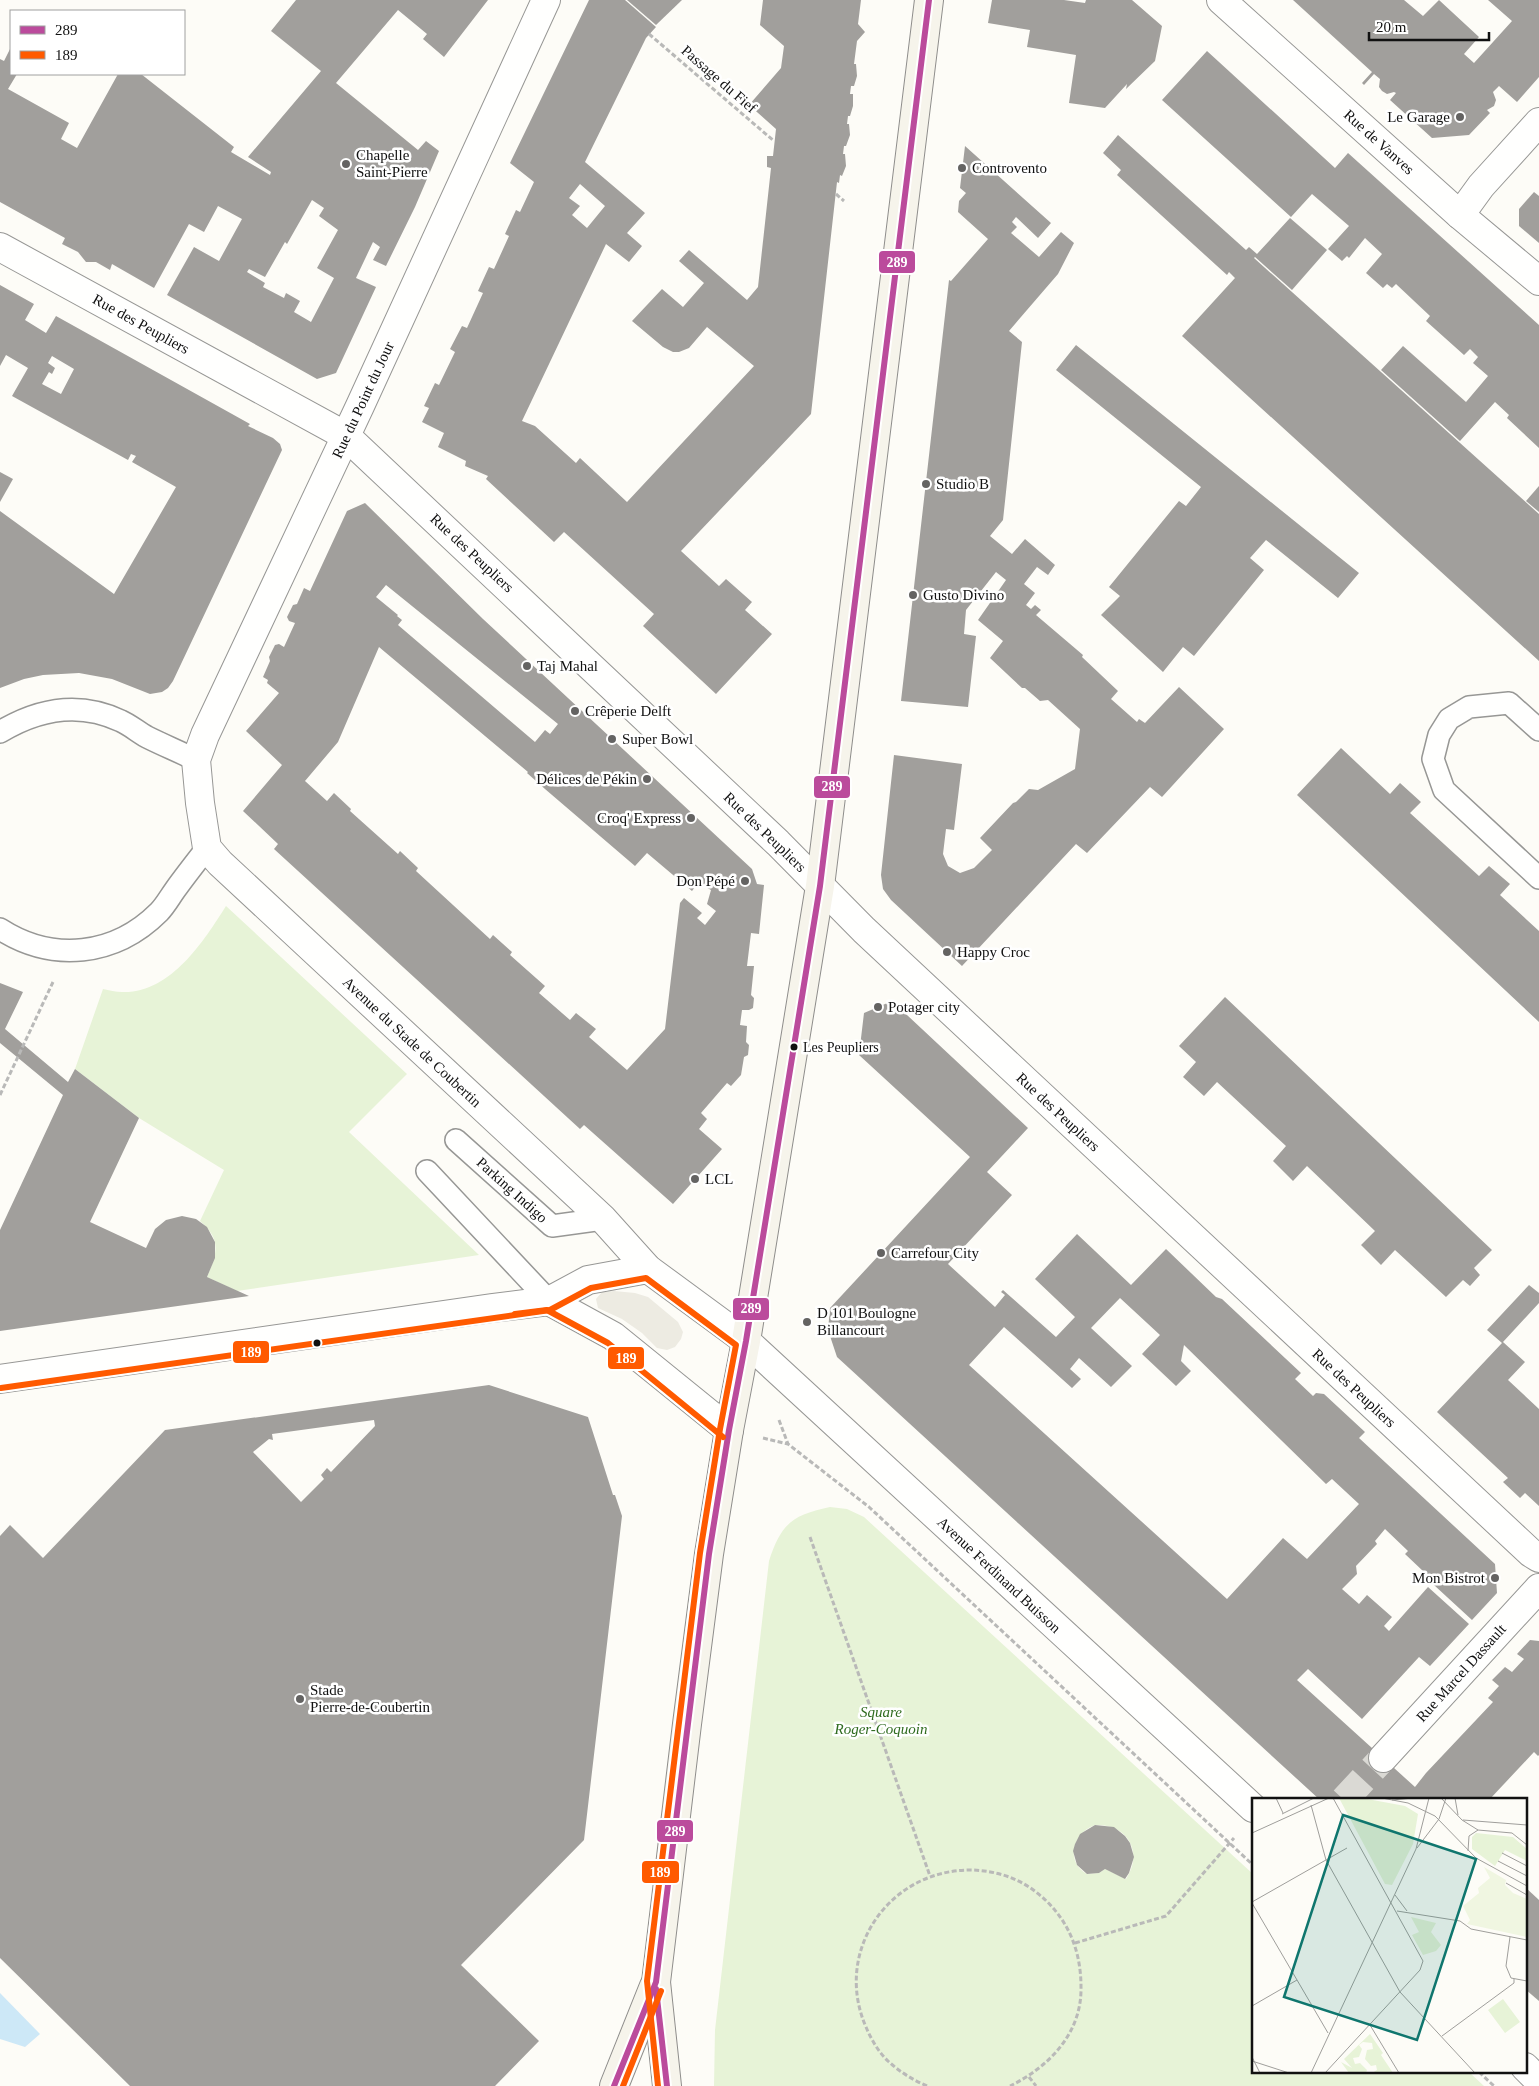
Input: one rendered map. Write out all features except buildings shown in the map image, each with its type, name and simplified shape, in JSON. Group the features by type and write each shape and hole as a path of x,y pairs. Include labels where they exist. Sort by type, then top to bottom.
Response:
{"main road":[{"path":"668,2086 656,1982 708,1563 820,886 928,0"},
{"path":"614,2086 656,1982"}],"street":[{"name":"Rue du Point du Jour","path":"207,848 196,760 205,735 346,436 546,0"},
{"name":"Rue de Vanves","path":"1221,0 1460,215 1539,281"},
{"path":"1460,215 1480,186 1539,122"},
{"name":"Rue des Peupliers","path":"0,247 346,436 778,843 893,957 1531,1553 1539,1558"},
{"name":"Avenue du Stade de Coubertin","path":"207,848 220,863 603,1219 648,1269"},
{"path":"0,1379 549,1301 588,1280 648,1269"},
{"name":"Avenue Ferdinand Buisson","path":"648,1269 746,1341 1252,1807"},
{"path":"549,1301 613,1336 729,1430"},
{"name":"Rue Marcel Dassault","path":"1383,1758 1539,1588"},
{"path":"1526,2069 1539,2081"}],"lane":[{"path":"1539,730 1509,704 1469,707 1449,719 1438,735 1433,759 1444,790 1539,878"},
{"path":"0,732 22,719 54,710 93,711 121,721 196,760"},
{"path":"0,929 15,938 41,948 67,952 108,945 143,927 161,910 207,848"},
{"name":"Parking Indigo","path":"456,1140 552,1226 603,1219"},
{"path":"427,1171 549,1301"}],"path":[{"name":"Passage du Fief","path":"649,34 774,141"},
{"path":"836,194 844,201"},
{"path":"0,1095 67,952"},
{"path":"788,1444 869,1506 1252,1864"},
{"path":"810,1537 930,1876"},
{"path":"1075,1943 1166,1916 1235,1837"},
{"path":"927,2086 910,2078 888,2061 871,2038 860,2013 856,1985 858,1957 868,1931 884,1908 905,1889 930,1876 963,1870 980,1870 1005,1875 1028,1886 1048,1901 1064,1921 1075,1943 1081,1968 1081,1993 1076,2018 1065,2041 1050,2061 1030,2077 1010,2086"},
{"path":"1481,2074 1494,2086"},
{"path":"1030,2077 1036,2086"}],"green space":[{"path":"226,906 407,1074 349,1132 479,1255 237,1291 207,1277 215,1254 215,1241 212,1234 200,1221 224,1170 139,1118 75,1069 103,989 122,992 139,990 155,984 170,975 196,949"},
{"name":"Square Roger-Coquoin","path":"830,1507 847,1509 864,1517 1252,1873 1252,2074 1471,2074 1484,2086 714,2086 715,2030 769,1561 778,1538 784,1530 790,1523 806,1514","holes":["1095,1825 1116,1829 1124,1834 1133,1850 1131,1869 1126,1879 1105,1869 1099,1873 1087,1874 1076,1862 1074,1855 1077,1840"]}],"shaded area":[{"path":"602,1292 635,1293 648,1297 678,1322 683,1332 681,1339 675,1347 667,1350 657,1348 642,1333 622,1319 598,1308 596,1299"}],"water":[{"path":"0,1993 40,2034 25,2047 0,2039"}],"tunnel":[{"path":"1346,1798 1383,1758"}],"transit line":[{"name":"289","path":"614,2086 656,1982 709,1554 729,1430 746,1341 820,886 929,0"},
{"name":"189","path":"1,1388 550,1310 591,1288 646,1278 736,1345 700,1553 647,1981 658,2086"},
{"name":"189","path":"515,1314 547,1310 608,1343 723,1437"},
{"name":"289","path":"656,1989 667,2086"},
{"name":"189","path":"623,2086 661,1991"}],"place":[{"name":"Le Garage","path":"1460,117"},
{"name":"Chapelle Saint-Pierre","path":"346,164"},
{"name":"Controvento","path":"962,168"},
{"name":"Studio B","path":"926,484"},
{"name":"Gusto Divino","path":"913,595"},
{"name":"Taj Mahal","path":"527,666"},
{"name":"Crêperie Delft","path":"575,711"},
{"name":"Super Bowl","path":"612,739"},
{"name":"Délices de Pékin","path":"647,779"},
{"name":"Croq' Express","path":"691,818"},
{"name":"Don Pépé","path":"745,881"},
{"name":"Happy Croc","path":"947,952"},
{"name":"Potager city","path":"878,1007"},
{"name":"Les Peupliers","path":"794,1047"},
{"name":"LCL","path":"695,1179"},
{"name":"Carrefour City","path":"881,1253"},
{"name":"D 101 Boulogne Billancourt","path":"807,1322"},
{"name":"Mon Bistrot","path":"1495,1578"},
{"name":"Stade Pierre-de-Coubertin","path":"300,1699"}]}
